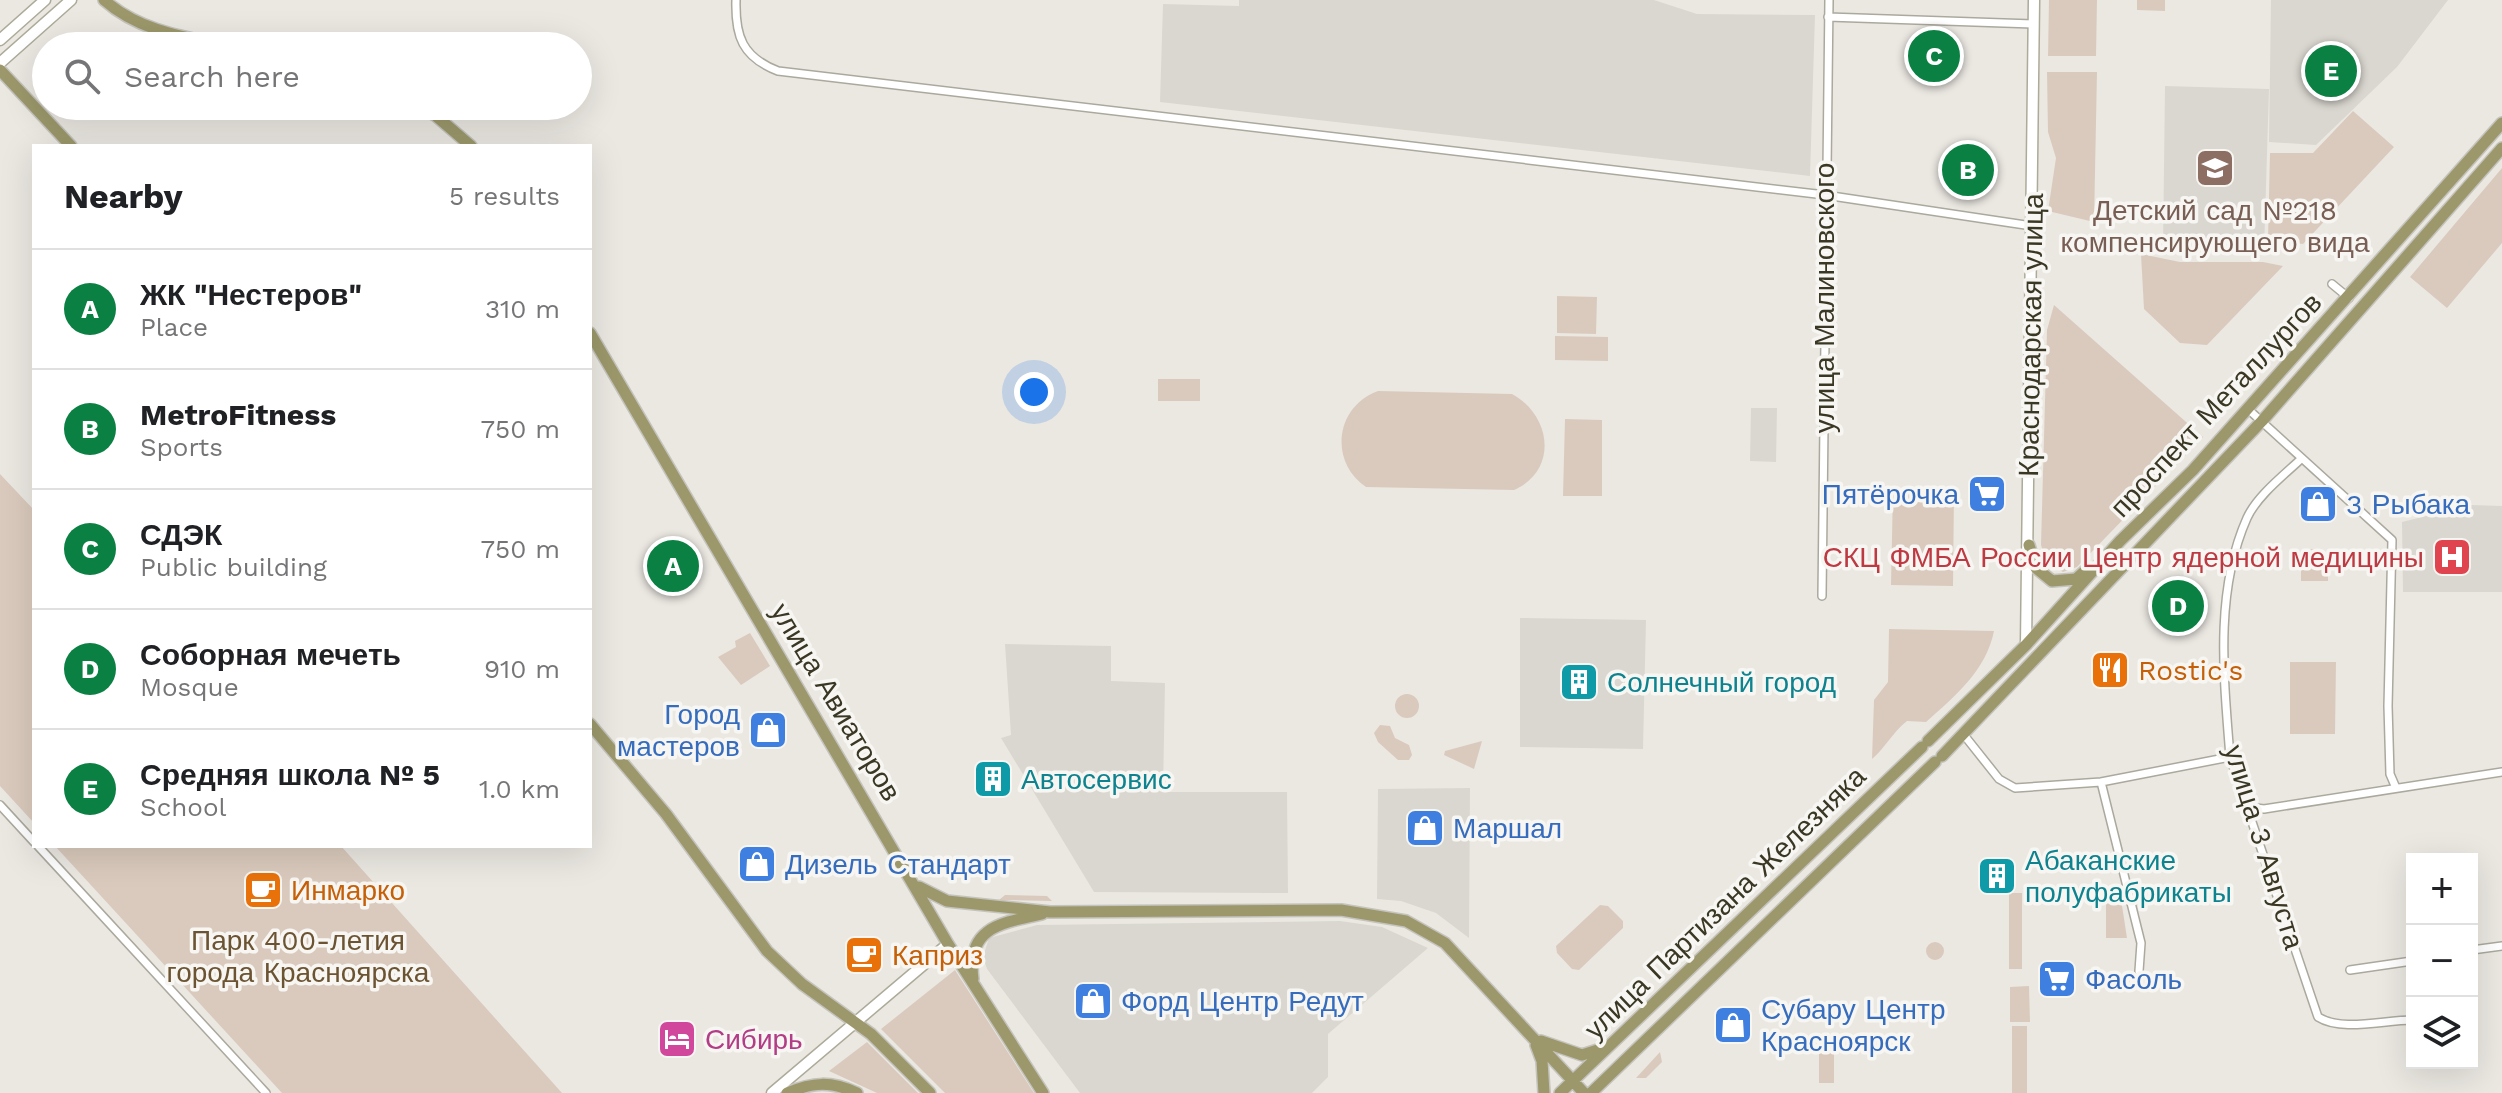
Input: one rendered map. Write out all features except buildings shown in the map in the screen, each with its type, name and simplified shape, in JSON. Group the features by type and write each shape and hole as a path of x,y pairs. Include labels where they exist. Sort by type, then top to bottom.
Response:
{"main road":[{"path":"0,40 45,0"},
{"path":"35,32 71,0"},
{"path":"104,0 126,17 165,32"},
{"name":"Краснодарская улица","path":"2026,645 2034,0"},
{"path":"0,63 32,35"},
{"path":"0,70 32,104"},
{"path":"47,120 69,144"},
{"path":"441,120 469,144"},
{"name":"проспект Металлургов","path":"2026,645 2120,541 2249,410 2502,123"},
{"name":"проспект Металлургов","path":"2038,658 2262,421 2502,148"},
{"name":"улица Авиаторов","path":"592,336 948,944 1043,1093"},
{"path":"2029,545 2041,575 2063,582 2076,579 2120,541"},
{"path":"2026,645 2038,658"},
{"name":"улица Партизана Железняка","path":"1560,1093 2026,645"},
{"name":"улица Партизана Железняка","path":"1591,1093 1964,735 2038,658"},
{"path":"592,726 666,814 767,951 802,984 854,1020 930,1093"},
{"path":"915,885 947,901 1050,912 1341,910 1393,918 1427,930 1445,943 1584,1093"},
{"path":"974,984 971,963 977,943 988,929 1050,912"},
{"path":"772,1093 854,1020 948,944"},
{"path":"1533,1037 1560,1051 1582,1055 1614,1043"},
{"path":"1533,1037 1542,1061 1544,1093"},
{"path":"787,1093 818,1083 837,1084 857,1093"}],"street":[{"path":"736,0 736,29 741,43 749,56 778,71 1825,195 2032,226"},
{"name":"улица Малиновского","path":"1822,596 1829,0"},
{"path":"1828,17 2033,24"},
{"path":"2332,284 2349,298"},
{"path":"2249,410 2392,540 2388,706 2390,774 2396,788"},
{"name":"улица 3 Августа","path":"2301,459 2248,516 2231,571 2226,594 2225,634 2230,757 2318,1017 2331,1025 2343,1026 2378,1020 2406,1020"},
{"path":"1964,735 2006,786 2101,782 2230,757"},
{"path":"2248,807 2264,809 2502,772"},
{"path":"2101,782 2141,943 2139,971"},
{"path":"0,805 32,840"},
{"path":"40,848 266,1093"},
{"path":"2478,949 2502,946"},
{"path":"2350,970 2406,962"}],"shaded area":[{"path":"1239,0 1654,0 1697,14 1815,15 1810,176 1160,102 1163,4 1239,6"},
{"path":"2271,0 2448,0 2397,67 2316,145 2269,142"},
{"name":"Детский сад №218 компенсирующего вида","path":"2165,86 2269,89 2264,251 2163,247"},
{"path":"1751,408 1777,408 1776,462 1750,461"},
{"name":"СКЦ ФМБА России Центр ядерной медицины","path":"2471,505 2502,506 2502,592 2403,592 2402,522"},
{"path":"1520,618 1646,620 1643,749 1520,747"},
{"path":"1005,644 1111,646 1111,681 1165,683 1163,792 1287,792 1288,893 1094,892 1001,738 1011,735"},
{"path":"1470,788 1469,938 1436,913 1401,901 1377,899 1378,789"},
{"path":"1340,921 1382,927 1428,948 1328,1034 1328,1077 1312,1093 1080,1093 987,969 983,957 989,938 1037,925"}],"green space":[{"path":"2049,0 2097,0 2096,56 2048,56"},
{"path":"2137,0 2165,0 2165,11 2137,10"},
{"path":"2047,72 2097,72 2094,222 2048,211 2056,158 2048,132"},
{"path":"2353,111 2394,147 2303,244 2268,240 2270,153 2313,153"},
{"path":"2502,168 2502,243 2447,308 2410,277"},
{"path":"2141,254 2180,262 2263,262 2283,266 2207,345 2180,343 2144,309"},
{"path":"1557,296 1597,297 1596,334 1557,333"},
{"path":"2054,305 2203,437 2077,567 2063,572 2046,562 2041,545 2047,330"},
{"path":"1555,336 1608,337 1608,361 1555,360"},
{"path":"1158,379 1200,379 1200,401 1158,401"},
{"path":"1378,391 1512,394 1525,403 1542,428 1543,456 1538,470 1514,490 1366,487 1346,463 1342,435 1353,409 1364,398"},
{"path":"1565,419 1602,420 1602,496 1563,496"},
{"path":"0,474 32,508 32,821 0,786"},
{"path":"1893,490 1954,491 1953,586 1891,585"},
{"path":"2311,549 2319,550 2328,560 2328,581 2301,581 2301,556"},
{"path":"1889,629 1994,631 1977,671 1958,692 1926,722 1907,721 1872,759 1874,700 1888,682"},
{"path":"750,633 770,666 741,685 718,657 736,647 735,641"},
{"path":"2290,662 2336,662 2335,734 2290,734"},
{"path":"1407,694 1415,698 1419,706 1415,714 1407,718 1399,714 1395,706 1399,698"},
{"path":"1380,725 1390,726 1395,738 1409,745 1412,755 1409,760 1398,760 1378,742 1374,733"},
{"path":"1482,741 1474,769 1444,755 1445,751"},
{"name":"Парк 400-летия города Красноярска","path":"57,848 343,848 562,1093 282,1093"},
{"path":"2009,893 2022,893 2022,969 2009,969"},
{"path":"1005,895 1047,896 1052,901 999,900"},
{"path":"2106,899 2121,899 2127,938 2106,938"},
{"path":"1600,905 1608,906 1623,921 1623,928 1579,970 1572,969 1557,953 1556,946"},
{"path":"1935,942 1944,951 1935,960 1926,951"},
{"path":"955,970 1034,1093 945,1093 881,1029"},
{"path":"2029,986 2030,1022 2010,1022 2010,987"},
{"path":"2012,1026 2027,1026 2027,1093 2012,1093"},
{"path":"867,1042 918,1093 877,1093 829,1071"},
{"path":"1660,1052 1662,1062 1646,1078 1636,1078"},
{"path":"1819,1053 1834,1053 1834,1083 1819,1083"}],"place":[{"name":"СДЭК","path":"1934,56"},
{"name":"Средняя школа № 5","path":"2331,71"},
{"name":"Детский сад №218 компенсирующего вида","path":"2215,168"},
{"name":"MetroFitness","path":"1968,170"},
{"name":"Пятёрочка","path":"1987,494"},
{"name":"3 Рыбака","path":"2318,504"},
{"name":"СКЦ ФМБА России Центр ядерной медицины","path":"2452,557"},
{"name":"ЖК \"Нестеров\"","path":"673,566"},
{"name":"Соборная мечеть","path":"2178,606"},
{"name":"Rostic's","path":"2110,670"},
{"name":"Солнечный город","path":"1579,682"},
{"name":"Город мастеров","path":"768,730"},
{"name":"Автосервис","path":"993,779"},
{"name":"Маршал","path":"1425,828"},
{"name":"Дизель Стандарт","path":"757,864"},
{"name":"Абаканские полуфабрикаты","path":"1997,876"},
{"name":"Инмарко","path":"263,890"},
{"name":"Каприз","path":"864,955"},
{"name":"Фасоль","path":"2057,979"},
{"name":"Форд Центр Редут","path":"1093,1001"},
{"name":"Субару Центр Красноярск","path":"1733,1025"},
{"name":"Сибирь","path":"677,1039"}]}
